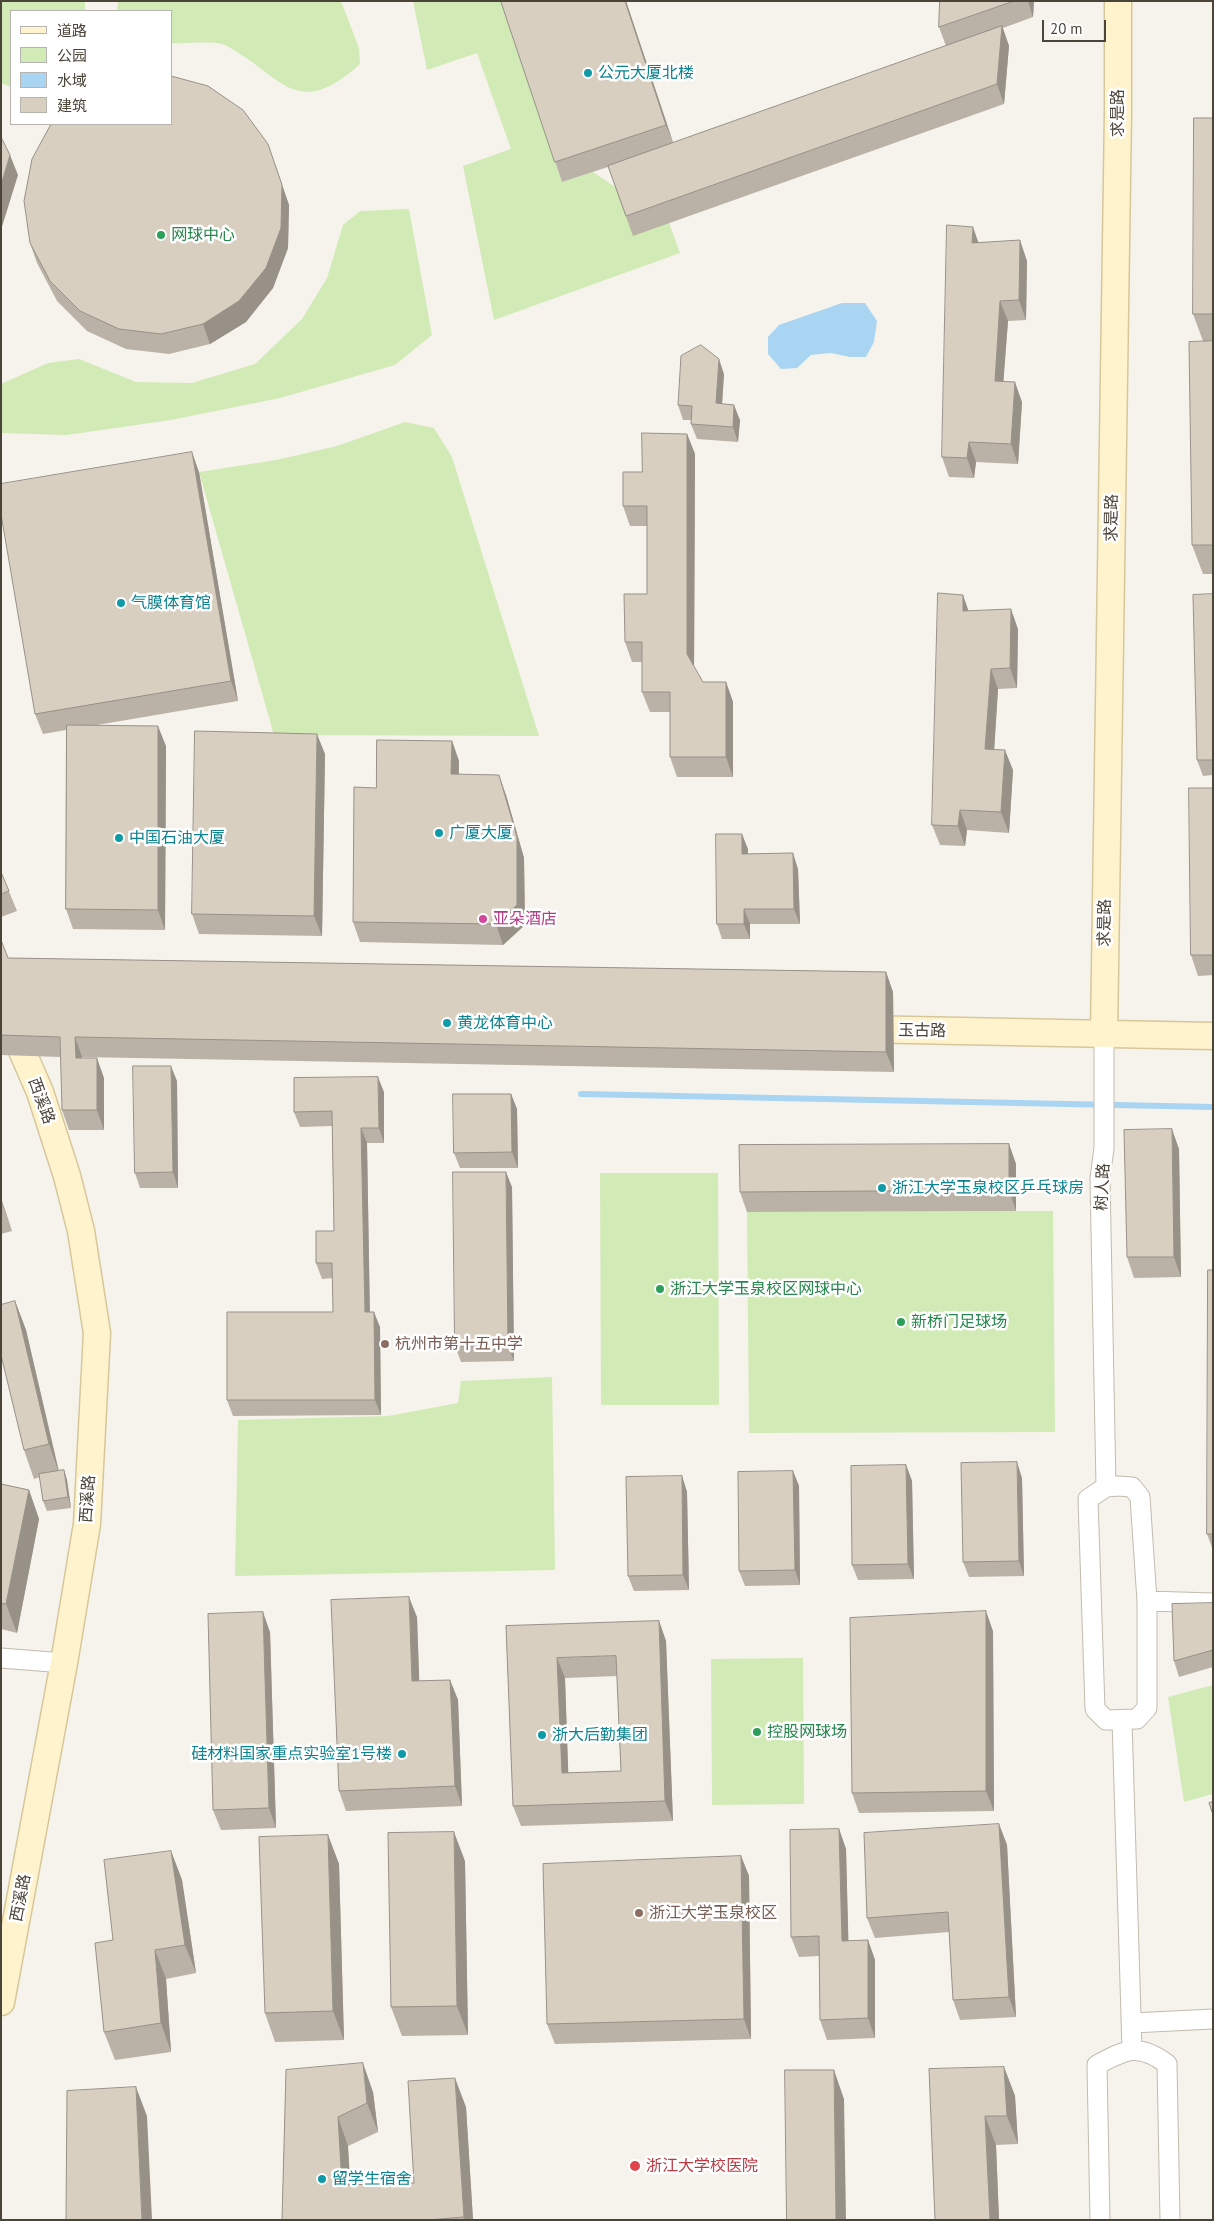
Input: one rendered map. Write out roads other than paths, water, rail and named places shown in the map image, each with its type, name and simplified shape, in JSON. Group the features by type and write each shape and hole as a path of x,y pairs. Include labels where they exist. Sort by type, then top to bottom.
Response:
{"main road":[{"name":"求是路","path":"1104,1034 1118,112 1118,1"},
{"path":"4,1015 38,1019"},
{"name":"西溪路","path":"1,2002 64,1663 87,1524 96,1333 82,1231 67,1176 40,1092 4,1015"},
{"name":"玉古路","path":"836,1029 1213,1036"}],"street":[{"name":"树人路","path":"1104,1034 1104,1155 1109,1176 1112,1487"},
{"path":"1112,1487 1132,1487 1140,1497 1147,1601 1147,1708 1136,1719 1106,1720 1095,1709 1088,1499 1112,1487"},
{"path":"1147,1601 1213,1603"},
{"path":"1,1658 64,1663"},
{"path":"1122,1720 1132,2049"},
{"path":"1132,2023 1213,2019"},
{"path":"1100,2220 1097,2066 1114,2056 1132,2049 1152,2053 1167,2064 1170,2220"}],"water":[{"path":"842,303 865,303 877,321 874,342 866,357 850,357 831,353 811,355 797,368 781,369 768,354 768,337 779,325"}],"waterway":[{"path":"581,1094 1213,1107"}],"place":[{"name":"公元大厦北楼","path":"588,73"},
{"name":"网球中心","path":"161,235"},
{"name":"气膜体育馆","path":"121,603"},
{"name":"广厦大厦","path":"439,833"},
{"name":"中国石油大厦","path":"119,838"},
{"name":"亚朵酒店","path":"483,919"},
{"name":"黄龙体育中心","path":"447,1023"},
{"name":"浙江大学玉泉校区乒乓球房","path":"882,1188"},
{"name":"浙江大学玉泉校区网球中心","path":"660,1289"},
{"name":"新桥门足球场","path":"901,1322"},
{"name":"杭州市第十五中学","path":"385,1344"},
{"name":"控股网球场","path":"757,1732"},
{"name":"浙大后勤集团","path":"542,1735"},
{"name":"硅材料国家重点实验室1号楼","path":"402,1754"},
{"name":"浙江大学玉泉校区","path":"639,1913"},
{"name":"浙江大学校医院","path":"635,2166"},
{"name":"留学生宿舍","path":"322,2179"}]}
